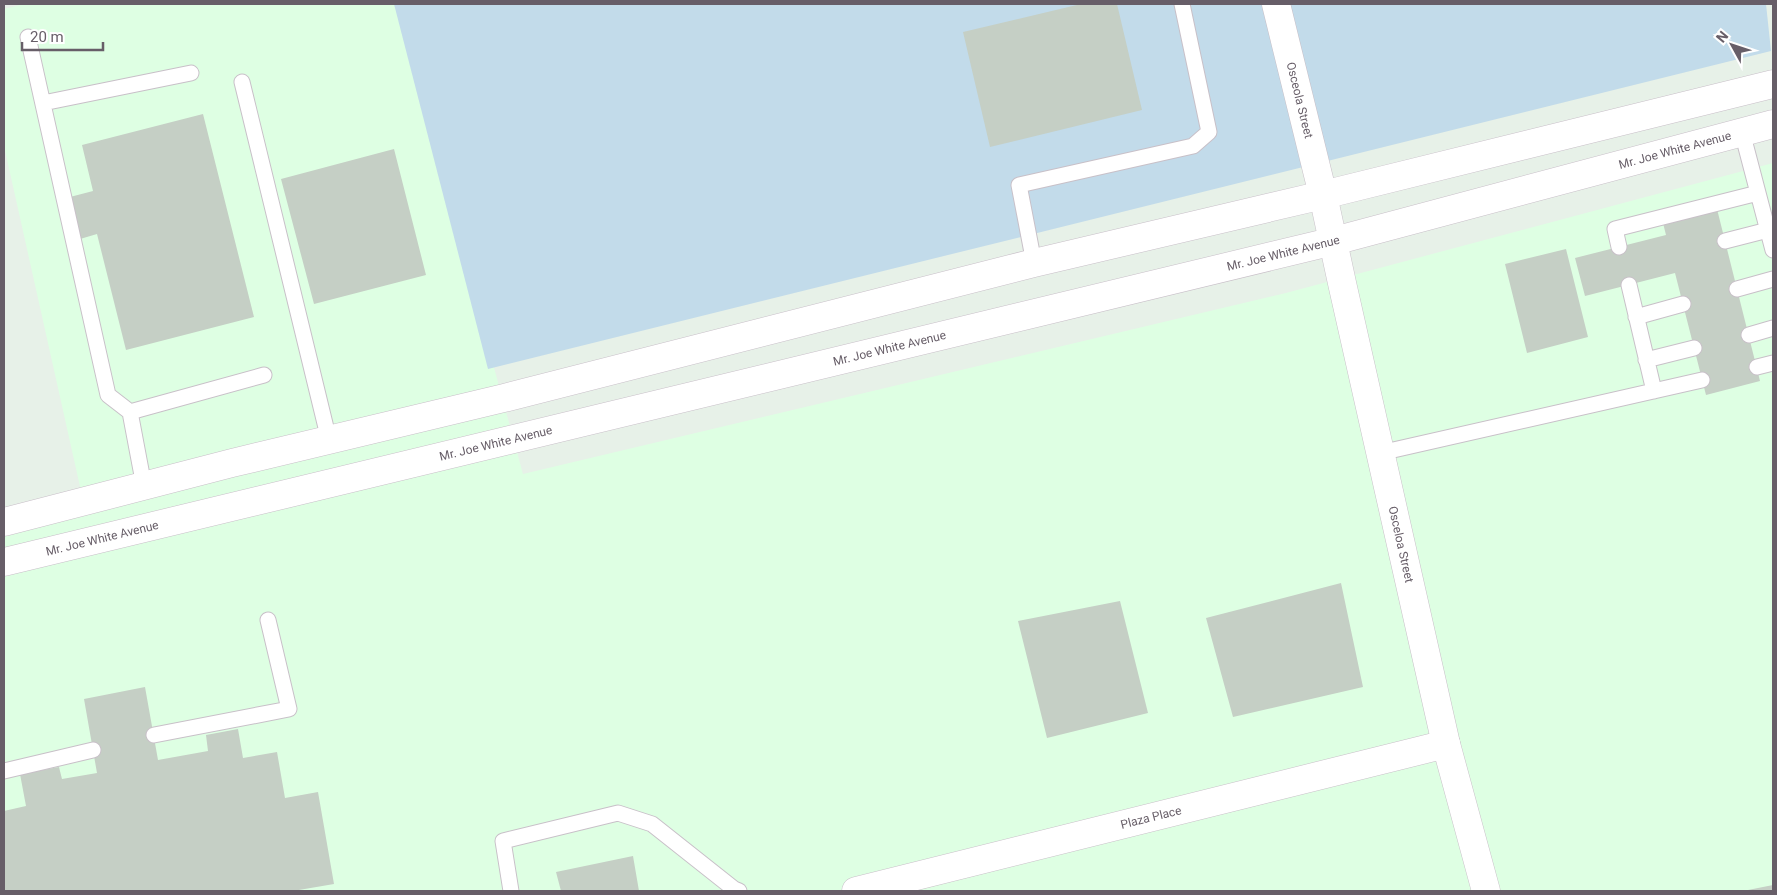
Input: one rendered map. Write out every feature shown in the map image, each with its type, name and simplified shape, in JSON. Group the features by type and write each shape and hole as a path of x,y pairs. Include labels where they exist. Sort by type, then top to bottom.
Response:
{"main road":[{"name":"Osceola Street","path":"1276,4 1324,195"},
{"path":"4,522 504,398 1034,262 1324,195 1773,84"},
{"name":"Mr. Joe White Avenue","path":"4,562 1334,241 1773,124"},
{"name":"Osceloa Street","path":"1324,195 1342,283 1446,744 1486,891"},
{"name":"Plaza Place","path":"856,891 1446,744"}],"lane":[{"path":"1034,262 1020,186 1193,146 1210,132 1182,4"},
{"path":"28,36 108,395 130,412 144,486"},
{"path":"43,103 191,73"},
{"path":"242,82 329,440"},
{"path":"1742,132 1773,250"},
{"path":"1619,247 1615,229 1758,193"},
{"path":"1725,241 1768,230"},
{"path":"1737,289 1773,279"},
{"path":"1628,285 1654,390"},
{"path":"1636,317 1683,304"},
{"path":"1749,334 1773,328"},
{"path":"1646,360 1694,348"},
{"path":"1757,367 1773,363"},
{"path":"130,412 264,375"},
{"path":"1380,452 1702,380"},
{"path":"154,735 289,709 268,620"},
{"path":"4,771 93,750"},
{"path":"511,891 503,841 618,813 652,824 739,891"}],"shaded area":[{"path":"24,4 395,4 523,474 1286,293 1773,163 1773,891 4,891 4,521 83,500 4,146 4,9"},
{"path":"394,4 1766,4 1771,51 488,369"}],"building":[{"path":"1081,4 1117,4 1142,110 990,147 963,32"},
{"path":"203,114 254,317 126,350 97,234 80,239 70,197 93,191 82,145"},
{"path":"394,149 426,275 314,304 281,179"},
{"path":"1716,205 1760,381 1706,395 1675,273 1585,296 1575,258 1666,235 1662,219"},
{"path":"1566,249 1588,337 1527,353 1505,264"},
{"path":"1341,583 1363,687 1233,717 1206,618"},
{"path":"1120,601 1148,713 1047,738 1018,621"},
{"path":"145,687 158,760 208,751 206,735 238,729 243,758 277,752 285,798 318,792 334,884 293,891 4,891 4,811 26,806 20,774 59,767 62,779 97,773 84,699"},
{"path":"633,856 639,891 561,891 556,872"},
{"path":"1773,885 1773,891 1748,891 1748,890"}]}
